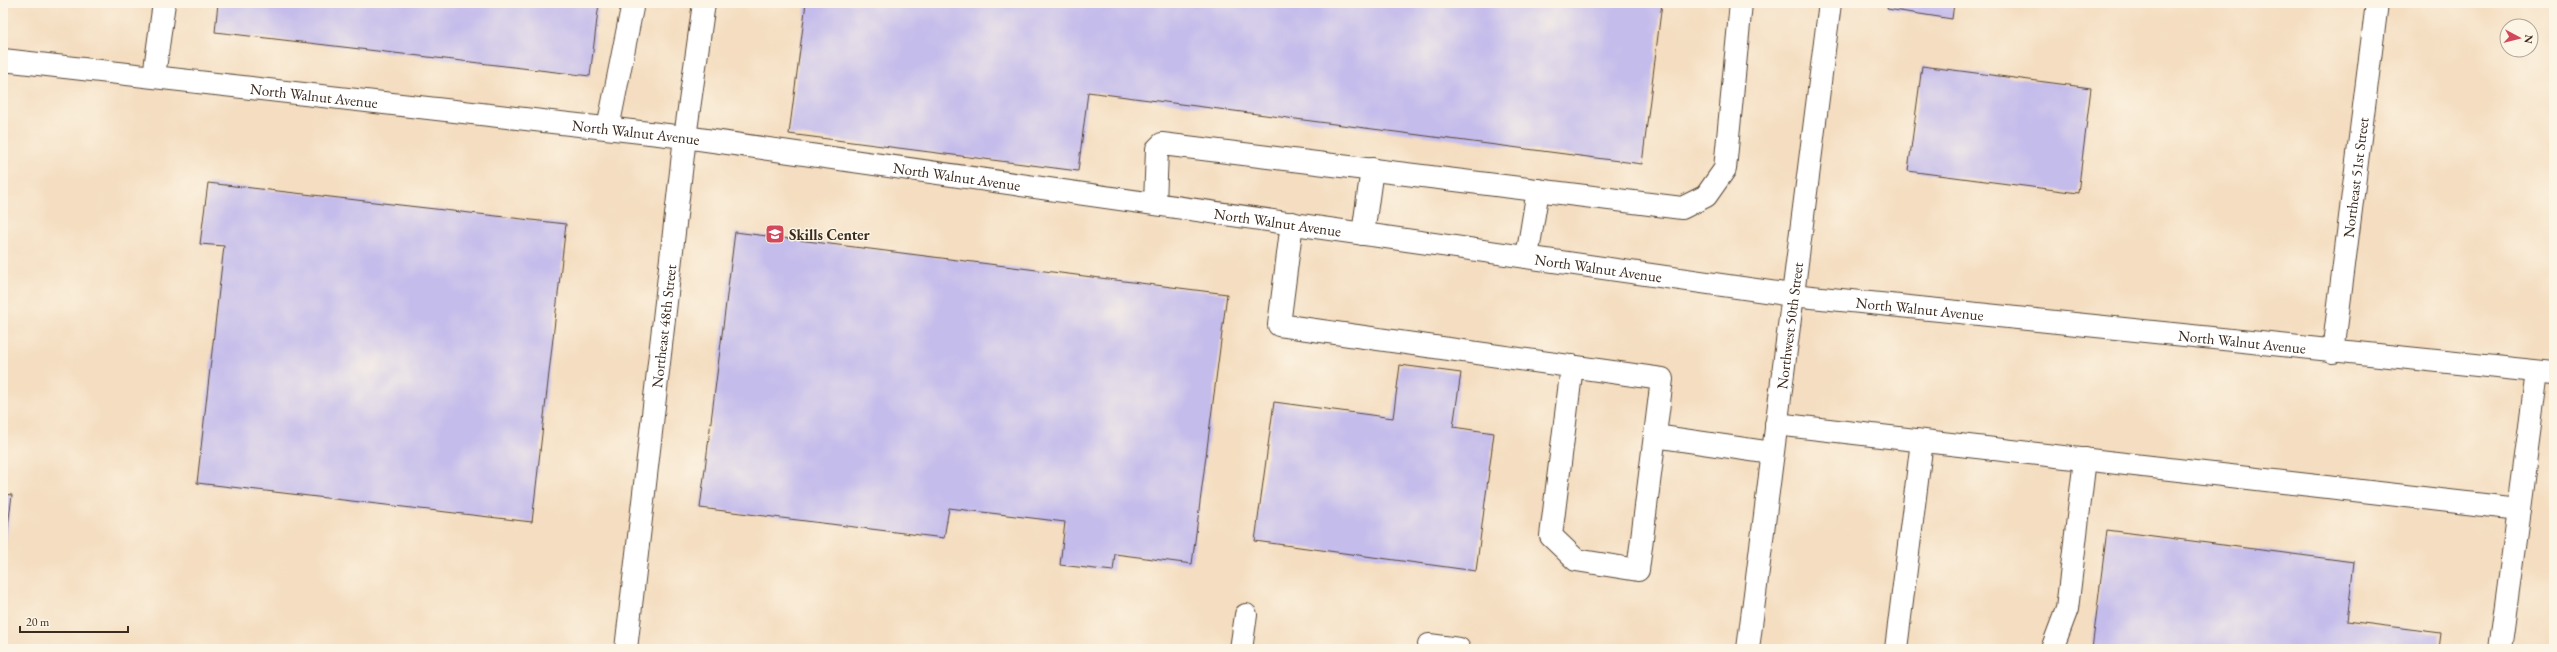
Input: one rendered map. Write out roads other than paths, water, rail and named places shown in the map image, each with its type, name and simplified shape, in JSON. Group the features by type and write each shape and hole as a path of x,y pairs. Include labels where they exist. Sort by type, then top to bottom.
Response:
{"street":[{"path":"154,76 164,3"},
{"path":"608,128 633,3"},
{"name":"Northeast 48th Street","path":"626,649 686,137 704,3"},
{"path":"1155,204 1157,149 1162,144 1682,208 1706,196 1725,169 1741,3"},
{"name":"Northwest 50th Street","path":"1748,649 1830,3"},
{"name":"Northeast 51st Street","path":"2333,352 2377,3"},
{"name":"North Walnut Avenue","path":"3,60 686,137 1792,295 2545,373"},
{"path":"1363,234 1372,169"},
{"path":"1527,257 1538,190"},
{"path":"1292,223 1279,325 1572,366 1662,379 1638,570 1576,560 1551,536 1572,366"},
{"path":"2500,649 2519,509 2545,373"},
{"path":"1776,424 2519,509"},
{"path":"1655,436 1772,453"},
{"path":"1896,649 1922,440"},
{"path":"2052,649 2067,609 2085,459"},
{"path":"1241,649 1246,615"},
{"path":"1429,645 1459,649"}],"place":[{"name":"Skills Center","path":"775,234"}]}
